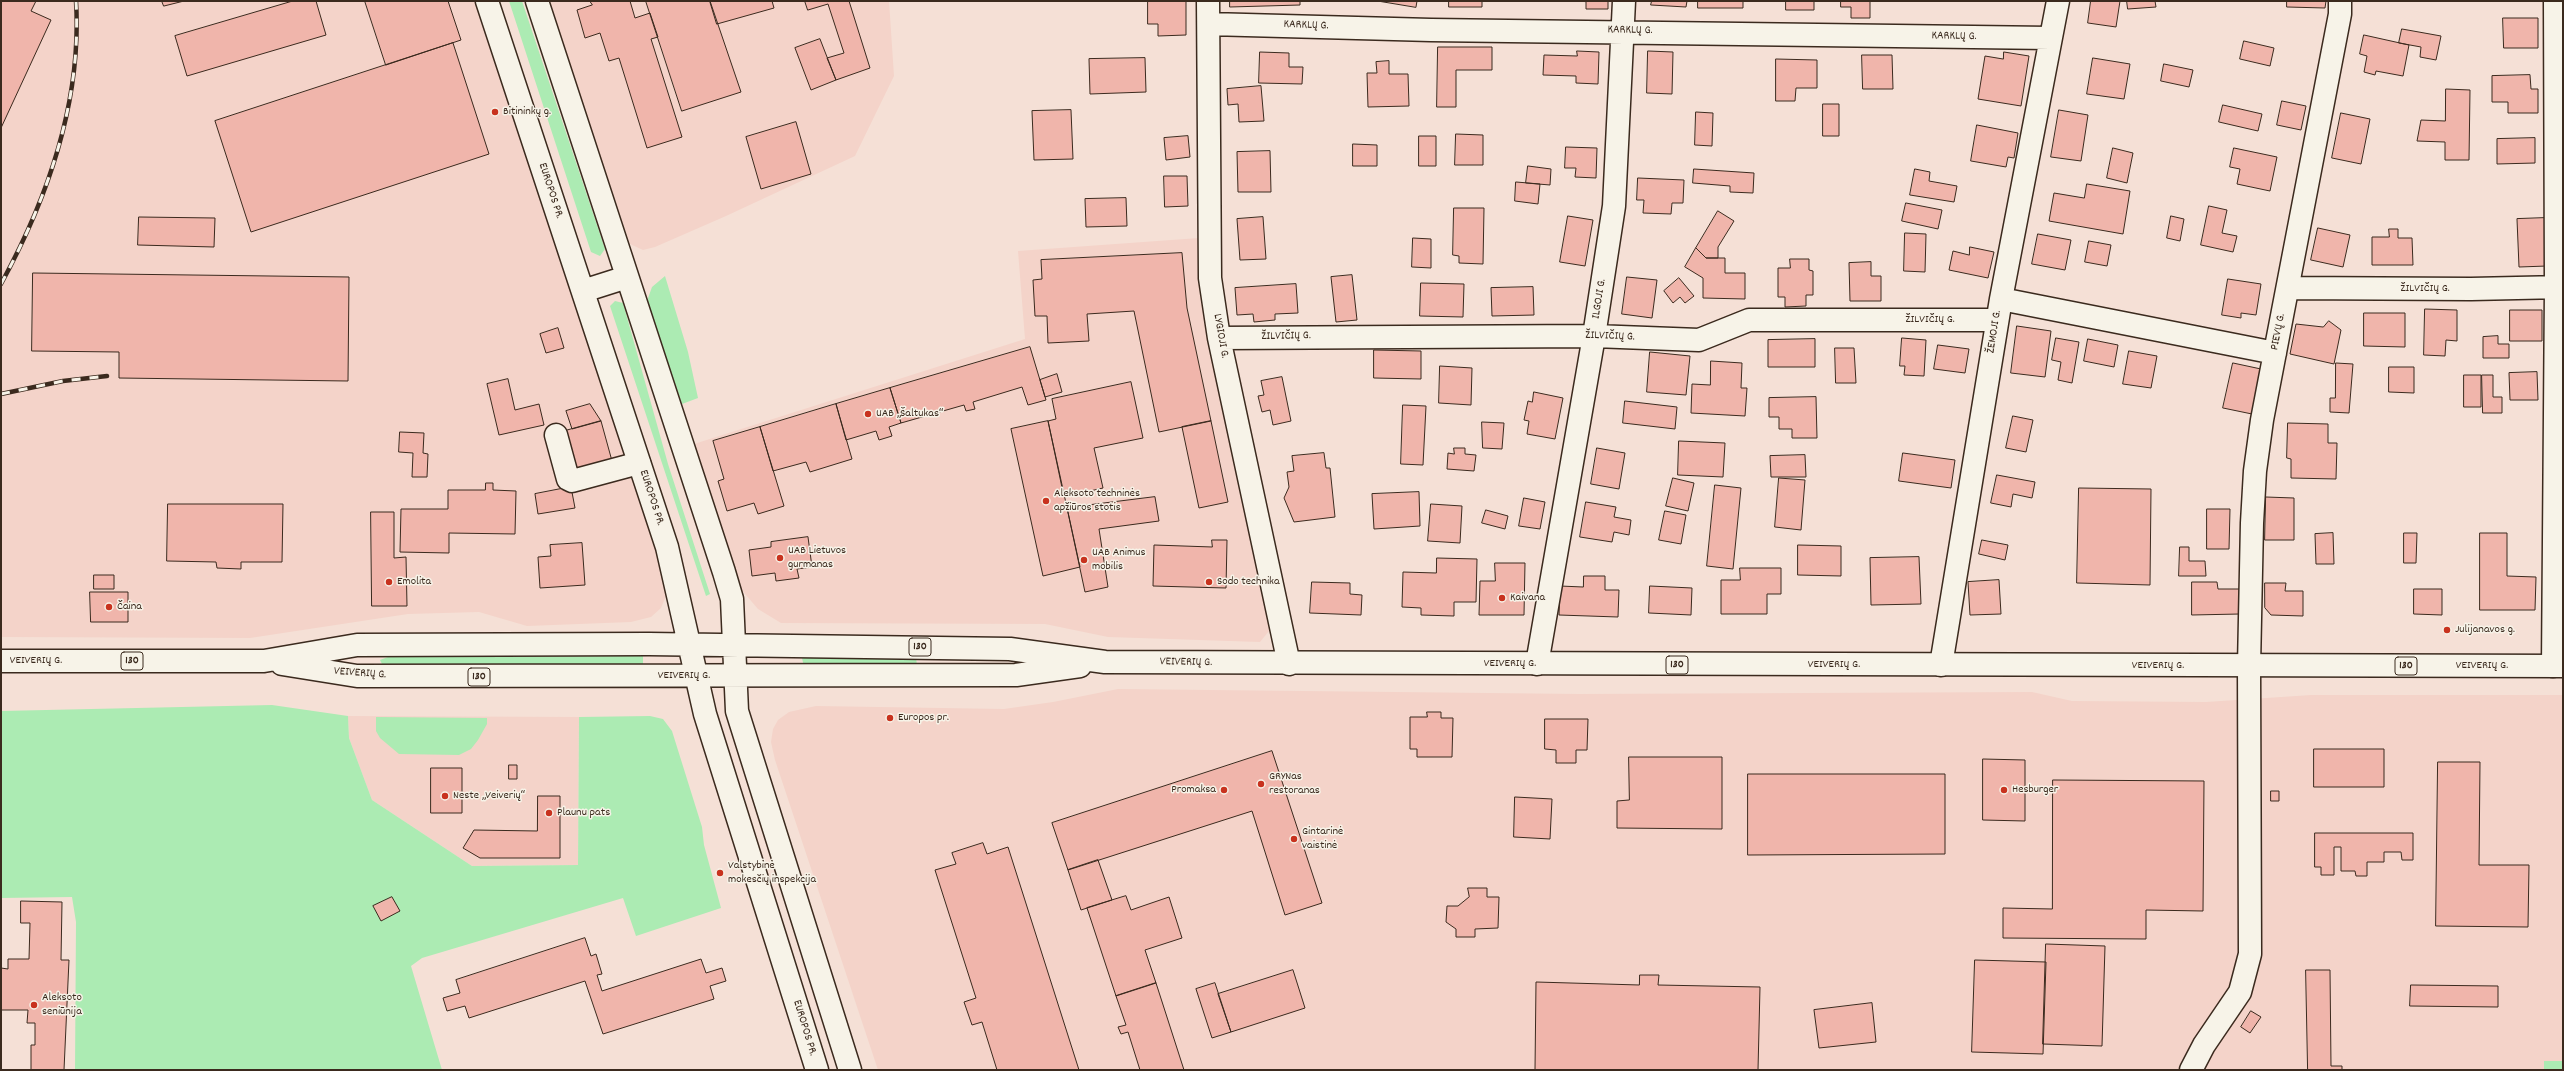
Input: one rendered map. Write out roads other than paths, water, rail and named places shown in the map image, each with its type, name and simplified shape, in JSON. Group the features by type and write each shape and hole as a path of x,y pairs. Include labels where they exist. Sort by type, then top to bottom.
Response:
{"street":[{"name":"EUROPOS PR.","path":"487,1 674,571 690,645 695,677 817,1070"},
{"path":"536,1 732,599 737,711 850,1070"},
{"name":"LYGIOJI G.","path":"1208,1 1210,278 1219,338 1289,664"},
{"name":"ILGOJI G.","path":"1537,664 1594,336 1615,199 1624,1"},
{"name":"ŽEMOJI G.","path":"1941,665 1999,309 2058,1"},
{"name":"PIEVŲ G.","path":"2191,1070 2204,1045 2240,992 2250,954 2249,666 2255,471 2275,353 2340,14 2340,1"},
{"path":"2555,1 2560,287 2558,666"},
{"name":"KARKLŲ G.","path":"1209,24 1431,30 1623,31 2050,38"},
{"path":"583,291 627,276"},
{"name":"ŽILVIČIŲ G.","path":"2288,288 2471,289 2560,287"},
{"name":"ŽILVIČIŲ G.","path":"1219,338 1594,336 1698,340 1749,320 1999,309 2275,353"},
{"path":"556,435 568,478 572,481 639,463"},
{"name":"VEIVERIŲ G.","path":"1,661 264,661 357,646 690,645 1010,649 1105,662 1289,664 2558,666"},
{"name":"VEIVERIŲ G.","path":"264,661 357,676 695,677 1016,675 1105,662"}],"railway":[{"path":"1,284 33,217 47,183 58,147 67,111 73,75 76,38 76,1"},
{"path":"1,394 63,381 107,376"}],"place":[{"name":"Bitininkų g.","path":"495,112"},
{"name":"UAB „Šaltukas“","path":"868,414"},
{"name":"Aleksoto techninės apžiūros stotis","path":"1046,501"},
{"name":"UAB Lietuvos gurmanas","path":"780,558"},
{"name":"UAB Animus mobilis","path":"1084,560"},
{"name":"Emolita","path":"389,582"},
{"name":"Sodo technika","path":"1209,582"},
{"name":"Kaivana","path":"1502,598"},
{"name":"Čaina","path":"109,607"},
{"name":"Julijanavos g.","path":"2447,630"},
{"name":"Europos pr.","path":"890,718"},
{"name":"GRYNas restoranas","path":"1261,784"},
{"name":"Promaksa","path":"1224,790"},
{"name":"Hesburger","path":"2004,790"},
{"name":"Neste „Veiverių“","path":"445,796"},
{"name":"Plaunu pats","path":"549,813"},
{"name":"Gintarinė vaistinė","path":"1294,839"},
{"name":"Valstybinė mokesčių inspekcija","path":"720,873"},
{"name":"Aleksoto seniūnija","path":"34,1005"}]}
